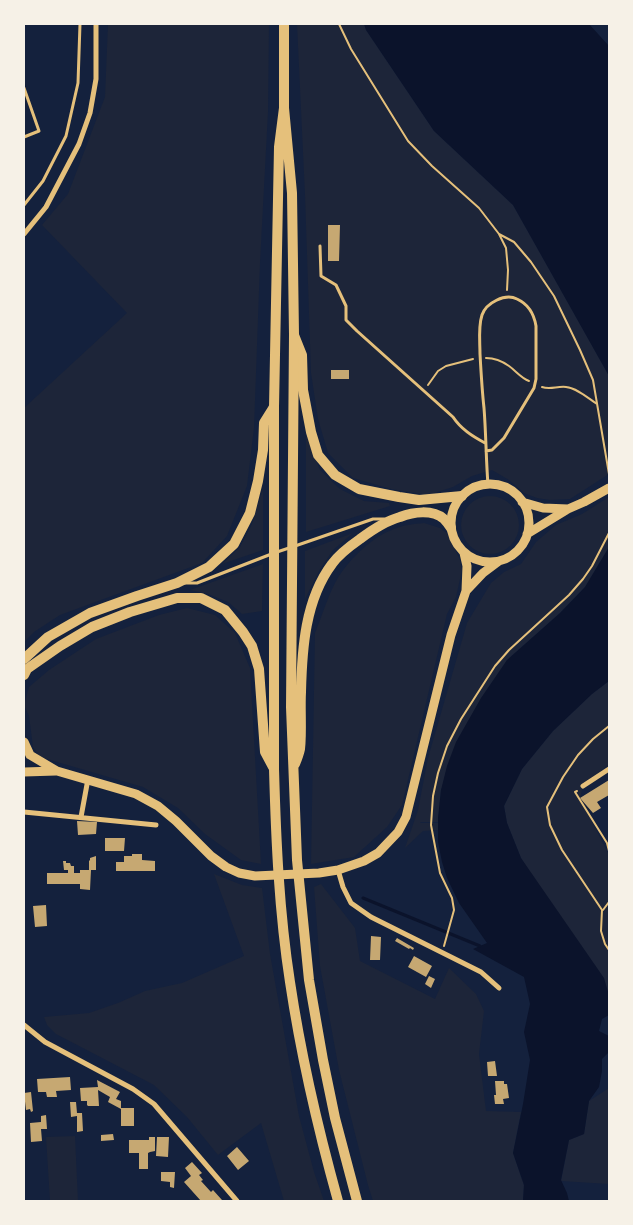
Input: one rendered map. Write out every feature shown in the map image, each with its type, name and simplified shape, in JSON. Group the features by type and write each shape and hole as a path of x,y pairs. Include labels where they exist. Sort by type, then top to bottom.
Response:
{"main road":[{"path":"284,24 284,108 292,193 294,335 291,707 297,860 308,980 337,1126 357,1201"},
{"path":"284,108 279,147 274,407 274,769 278,864 289,980 313,1107 338,1201"},
{"path":"294,335 302,356 303,390 311,432 318,455 335,476 359,489 399,497 419,500 462,496"},
{"path":"24,659 48,637 90,614 177,583 209,567 234,544 250,513 263,450 264,423 274,407"},
{"path":"466,591 483,573 517,551 527,534 527,512 522,502 513,493 501,486 479,486 462,496 455,505 451,516 453,537 464,553 475,560 487,562 500,561"},
{"path":"527,534 568,509 609,488"},
{"path":"522,502 543,508 568,509"},
{"path":"293,769 300,750 301,689 309,613 323,579 332,564 340,554 367,533 395,518 408,514 432,513 444,519 451,528"},
{"path":"24,742 30,755 57,771 136,794 158,806 211,856 226,867 239,872 255,876 319,873 338,870 364,861 378,853 398,832 406,817 451,635 466,591 467,566 464,553"},
{"path":"24,675 27,669 92,627 130,612 177,598 201,598 226,610 252,646 259,669 265,752 274,769"},
{"path":"24,772 57,771"}],"street":[{"path":"24,234 46,207 79,144 90,113 96,79 96,24"},
{"path":"583,786 609,770"},
{"path":"81,817 88,779"},
{"path":"24,812 156,825"},
{"path":"338,870 343,887 351,903 371,917 481,972 499,988"},
{"path":"24,1025 45,1042 133,1089 154,1104 237,1201"}],"lane":[{"path":"24,205 43,181 66,136 78,83 80,24"},
{"path":"24,88 39,131 24,137"},
{"path":"320,246 321,276 336,285 346,306 346,320 453,417 459,426 485,443"},
{"path":"486,451 492,450 504,438 535,384 535,319 530,309 516,298 494,301 482,315 480,358 488,485"},
{"path":"177,583 197,583 274,553 373,519 395,518"}],"path":[{"path":"339,24 351,49 408,141 478,208 500,234 506,248 508,270 506,298"},
{"path":"500,234 514,242 531,262 554,296 593,380 609,474"},
{"path":"424,390 438,371 446,366 466,360 488,358 499,360 509,366 523,379 547,389 566,387 580,392 597,404"},
{"path":"447,937 454,910 452,898 440,873 431,825 434,796 441,762 452,737 495,666 508,650 569,595 583,579 609,534"},
{"path":"609,726 578,754 547,807 550,825 562,850 602,910 601,931 609,950"},
{"path":"583,786 575,792 607,843 609,851"},
{"path":"602,910 609,902"}],"shaded area":[{"path":"108,24 269,24 268,112 254,428 247,486 227,536 202,563 60,615 34,632 24,642 24,408 127,313 42,225 68,194 105,97"},
{"path":"297,24 364,24 366,30 434,131 513,205 608,374 609,474 570,499 550,500 537,498 524,493 509,480 492,470 472,476 453,487 428,495 391,489 353,478 328,453 318,419 311,373"},
{"path":"364,24 589,24 609,46 609,376 513,205 434,131 366,30"},
{"path":"306,435 320,470 340,489 364,501 389,503 390,506 306,532"},
{"path":"263,488 263,550 222,564 240,547 252,524"},
{"path":"490,496 501,498 514,509 519,525 517,536 506,549 490,554 479,552 466,541 461,525 463,514 474,501"},
{"path":"609,497 609,547 585,587 560,613 507,660 441,790 438,822 420,822 438,823 438,830 423,831 405,848 418,810 428,758 467,623 491,583 504,572 521,564 536,542 556,525 582,514"},
{"path":"424,523 440,528 448,534 460,560 462,570 456,597 447,614 402,805 387,827 354,857 311,864 315,633 335,582 356,555 370,542 386,533 401,527"},
{"path":"353,533 333,550 319,571 305,599 305,551"},
{"path":"609,547 609,681 592,694 553,731 522,769 504,806 507,823 521,858 604,978 609,995 609,1015 602,1019 599,1031 609,1036 609,1052 602,1059 599,1087 589,1101 584,1134 569,1140 561,1180 569,1201 523,1201 524,1185 513,1153 530,1060 524,1032 530,1004 524,977 473,949 487,943 459,903 447,878 442,862 438,842 441,790 456,742 481,698 507,660 560,613 585,587"},
{"path":"263,564 262,611 242,614 228,602 208,594 190,590"},
{"path":"187,608 215,615 235,633 250,668 261,864 241,860 205,834 178,808 143,787 40,757 33,747 29,716 24,705 29,687 49,670 96,639 159,615"},
{"path":"609,681 609,764 583,786 580,798 609,855 609,1006 521,858 507,823 504,806 522,769 553,731 592,694"},
{"path":"214,874 242,885 262,888 270,954 299,1116 324,1201 284,1201 261,1123 218,1155 187,1117 154,1085 56,1034 47,1025 44,1017 89,1013 145,991 182,983 244,956"},
{"path":"321,884 355,928 360,961 435,999 449,968 476,994 484,1011 479,1054 486,1111 521,1112 513,1153 524,1185 523,1201 373,1201 339,1070 320,966 314,887"},
{"path":"609,1088 609,1184 561,1181 569,1140 584,1134 589,1101"},
{"path":"75,1136 78,1201 50,1201 46,1137"}],"building":[{"path":"328,225 340,225 339,261 328,261"},
{"path":"331,370 349,370 349,379 331,379"},
{"path":"609,780 609,795 597,802 601,808 593,813 580,798"},
{"path":"77,821 97,822 96,834 78,835"},
{"path":"105,838 125,838 124,851 105,851"},
{"path":"132,854 142,854 142,860 155,861 155,871 116,871 116,862 124,862 124,856 132,856"},
{"path":"96,856 96,870 91,870 90,890 80,889 80,884 47,884 47,873 68,873 68,870 64,870 63,861 74,866 74,873 80,873 80,870 89,870 90,858"},
{"path":"46,905 47,926 35,927 33,906"},
{"path":"371,936 381,937 380,960 370,960"},
{"path":"397,938 414,948 413,950 395,941"},
{"path":"414,956 432,966 426,977 408,967"},
{"path":"429,976 435,979 431,988 425,984"},
{"path":"495,1061 497,1076 488,1076 487,1062"},
{"path":"70,1077 71,1090 56,1091 57,1097 47,1097 46,1092 38,1092 37,1079"},
{"path":"97,1080 120,1092 116,1099 121,1101 121,1108 134,1108 134,1126 121,1126 121,1109 108,1102 110,1097 98,1090 99,1106 88,1106 87,1101 81,1101 80,1088 98,1087"},
{"path":"495,1081 504,1081 504,1084 507,1084 509,1098 503,1099 504,1104 495,1104"},
{"path":"31,1092 33,1111 31,1112 30,1109 26,1110 24,1093"},
{"path":"70,1102 76,1102 77,1113 82,1113 83,1131 77,1132 77,1116 71,1117"},
{"path":"46,1115 47,1129 41,1129 42,1141 31,1142 30,1123 41,1122 41,1116"},
{"path":"113,1134 114,1140 101,1141 101,1135"},
{"path":"149,1137 155,1137 155,1151 148,1153 148,1169 139,1169 139,1153 129,1153 129,1140 149,1140"},
{"path":"157,1137 169,1137 168,1157 156,1156"},
{"path":"237,1147 249,1161 238,1170 227,1156"},
{"path":"192,1162 202,1173 199,1175 203,1180 201,1181 211,1192 213,1190 221,1201 201,1201 184,1182 191,1176 185,1168"},
{"path":"161,1172 175,1172 174,1188 170,1187 170,1182 161,1181"}],"waterway":[{"path":"363,898 480,946"}]}
